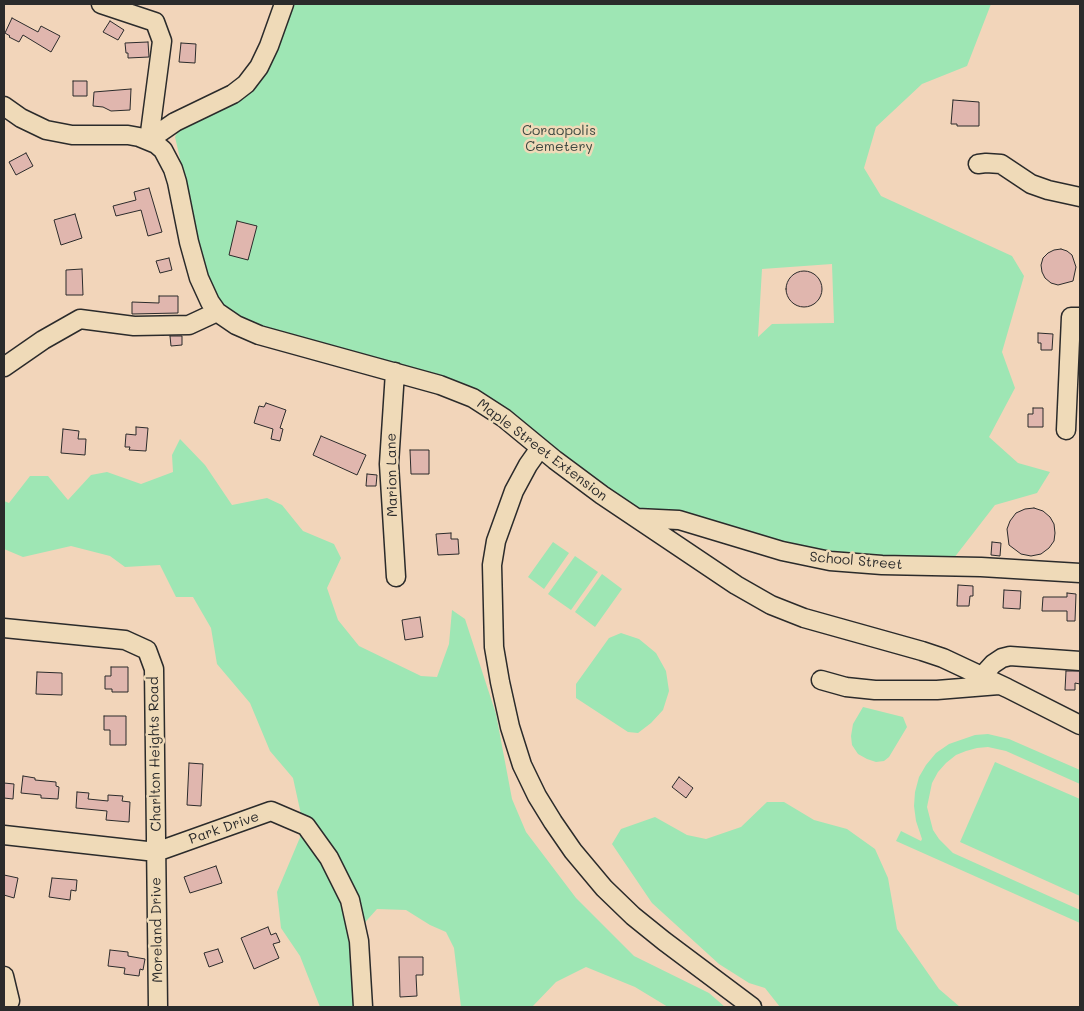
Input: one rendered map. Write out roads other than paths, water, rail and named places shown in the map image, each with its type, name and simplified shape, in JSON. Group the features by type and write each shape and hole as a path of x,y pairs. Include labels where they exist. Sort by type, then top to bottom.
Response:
{"street":[{"path":"101,4 156,22 162,41 149,140"},
{"path":"4,106 34,125 59,134 85,136 128,135 149,140 175,122 234,94 246,84 259,67 269,46 284,4"},
{"name":"Maple Street Extension","path":"149,140 163,150 174,169 194,264 204,290 218,312 236,325 260,334 440,385 473,398 504,418 574,475 736,584 771,605 804,618 922,651 982,676 1080,725"},
{"path":"978,164 1000,164 1031,184 1080,197"},
{"path":"4,367 43,340 80,319 134,326 189,324 218,312"},
{"path":"1066,430 1076,317"},
{"name":"Marion Lane","path":"395,372 389,464 396,577"},
{"path":"540,448 514,491 496,541 492,565 494,647 510,727 522,765 537,796 553,822 573,851 604,888 640,922 752,1007"},
{"name":"School Street","path":"637,518 679,520 782,551 838,562 1080,573"},
{"name":"Charlton Heights Road","path":"4,628 126,640 147,650 154,669 156,852 4,835"},
{"path":"982,676 993,664 1002,658 1010,656 1080,661"},
{"path":"821,680 846,687 875,690 937,690 1000,685"},
{"name":"Park Drive","path":"156,852 271,812 306,826 329,858 350,900 359,941 363,1007"},
{"name":"Moreland Drive","path":"156,852 158,1007"},
{"path":"4,976 10,1001"}],"park label":[{"name":"Coraopolis Cemetery","path":"559,140"}]}
